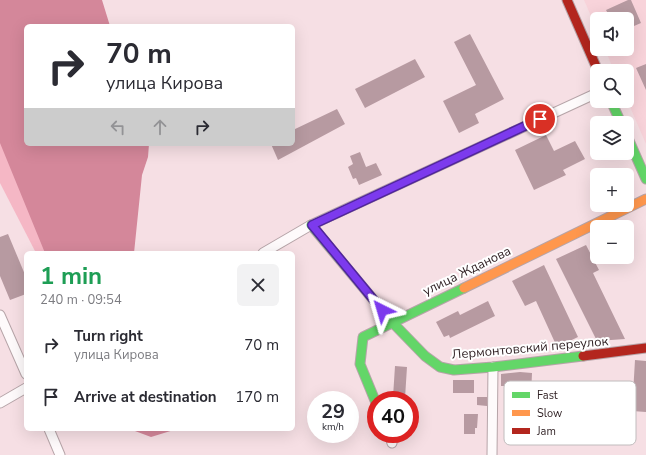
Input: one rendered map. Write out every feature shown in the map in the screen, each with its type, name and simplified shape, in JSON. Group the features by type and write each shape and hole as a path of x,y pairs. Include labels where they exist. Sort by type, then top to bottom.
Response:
{"street":[{"path":"566,0 595,64"},
{"path":"266,251 312,225 590,96"},
{"path":"634,152 646,179"},
{"name":"улица Жданова","path":"371,391 360,364 362,337 646,199"},
{"name":"Лермонтовский переулок","path":"312,225 392,322 425,356 440,367 454,370 493,367 646,348"},
{"path":"0,315 24,369"},
{"path":"492,455 493,367"},
{"path":"0,403 24,389"},
{"path":"50,431 60,455"}],"shaded area":[{"path":"0,0 102,0 109,24 24,24 24,146 149,146 148,157 142,175 134,251 44,251 0,143"},
{"path":"584,0 646,0 646,144 630,108 634,108 634,64 611,64 608,56 634,56 634,12 590,12 590,14"},
{"path":"0,107 49,251 35,251 0,183"},
{"path":"135,431 170,431 151,437"}],"building":[{"path":"631,0 641,23 634,26 634,12 607,12 606,10"},
{"path":"470,34 504,99 475,114 479,123 459,133 443,101 476,85 454,42"},
{"path":"415,59 425,77 365,108 355,89"},
{"path":"646,64 646,90 636,68"},
{"path":"337,109 345,124 278,160 272,146 295,146 295,129"},
{"path":"546,135 554,151 575,141 585,159 563,170 566,175 534,190 515,150"},
{"path":"360,152 366,167 376,163 382,175 359,185 356,178 353,179 348,167 353,164 350,156"},
{"path":"8,234 24,272 24,295 10,300 0,276 0,237"},
{"path":"586,245 590,253 590,264 596,264 599,270 593,273 625,339 597,341 556,259"},
{"path":"544,265 578,337 557,347 536,301 525,306 512,281"},
{"path":"488,301 495,316 450,338 449,335 444,337 436,322 458,311 460,315"},
{"path":"635,360 646,361 646,412 636,411 636,381 634,381"},
{"path":"395,366 407,367 405,391 393,391"},
{"path":"520,372 532,373 532,381 504,381 504,386 501,386 501,374"},
{"path":"453,380 474,380 474,393 453,393"},
{"path":"477,397 487,397 487,406 477,405"},
{"path":"464,414 478,414 475,434 464,434"}],"traffic: fast":[{"path":"614,108 618,116"},
{"path":"634,152 646,179"},
{"path":"311,225 392,322 425,356 440,367 454,370 493,367 583,356"},
{"path":"371,391 360,364 363,337 464,288"}],"traffic: slow":[{"path":"464,288 646,199"}],"traffic: jam":[{"path":"567,0 595,64"},
{"path":"583,356 646,348"}],"route":[{"path":"382,310 312,225 540,119"}]}
